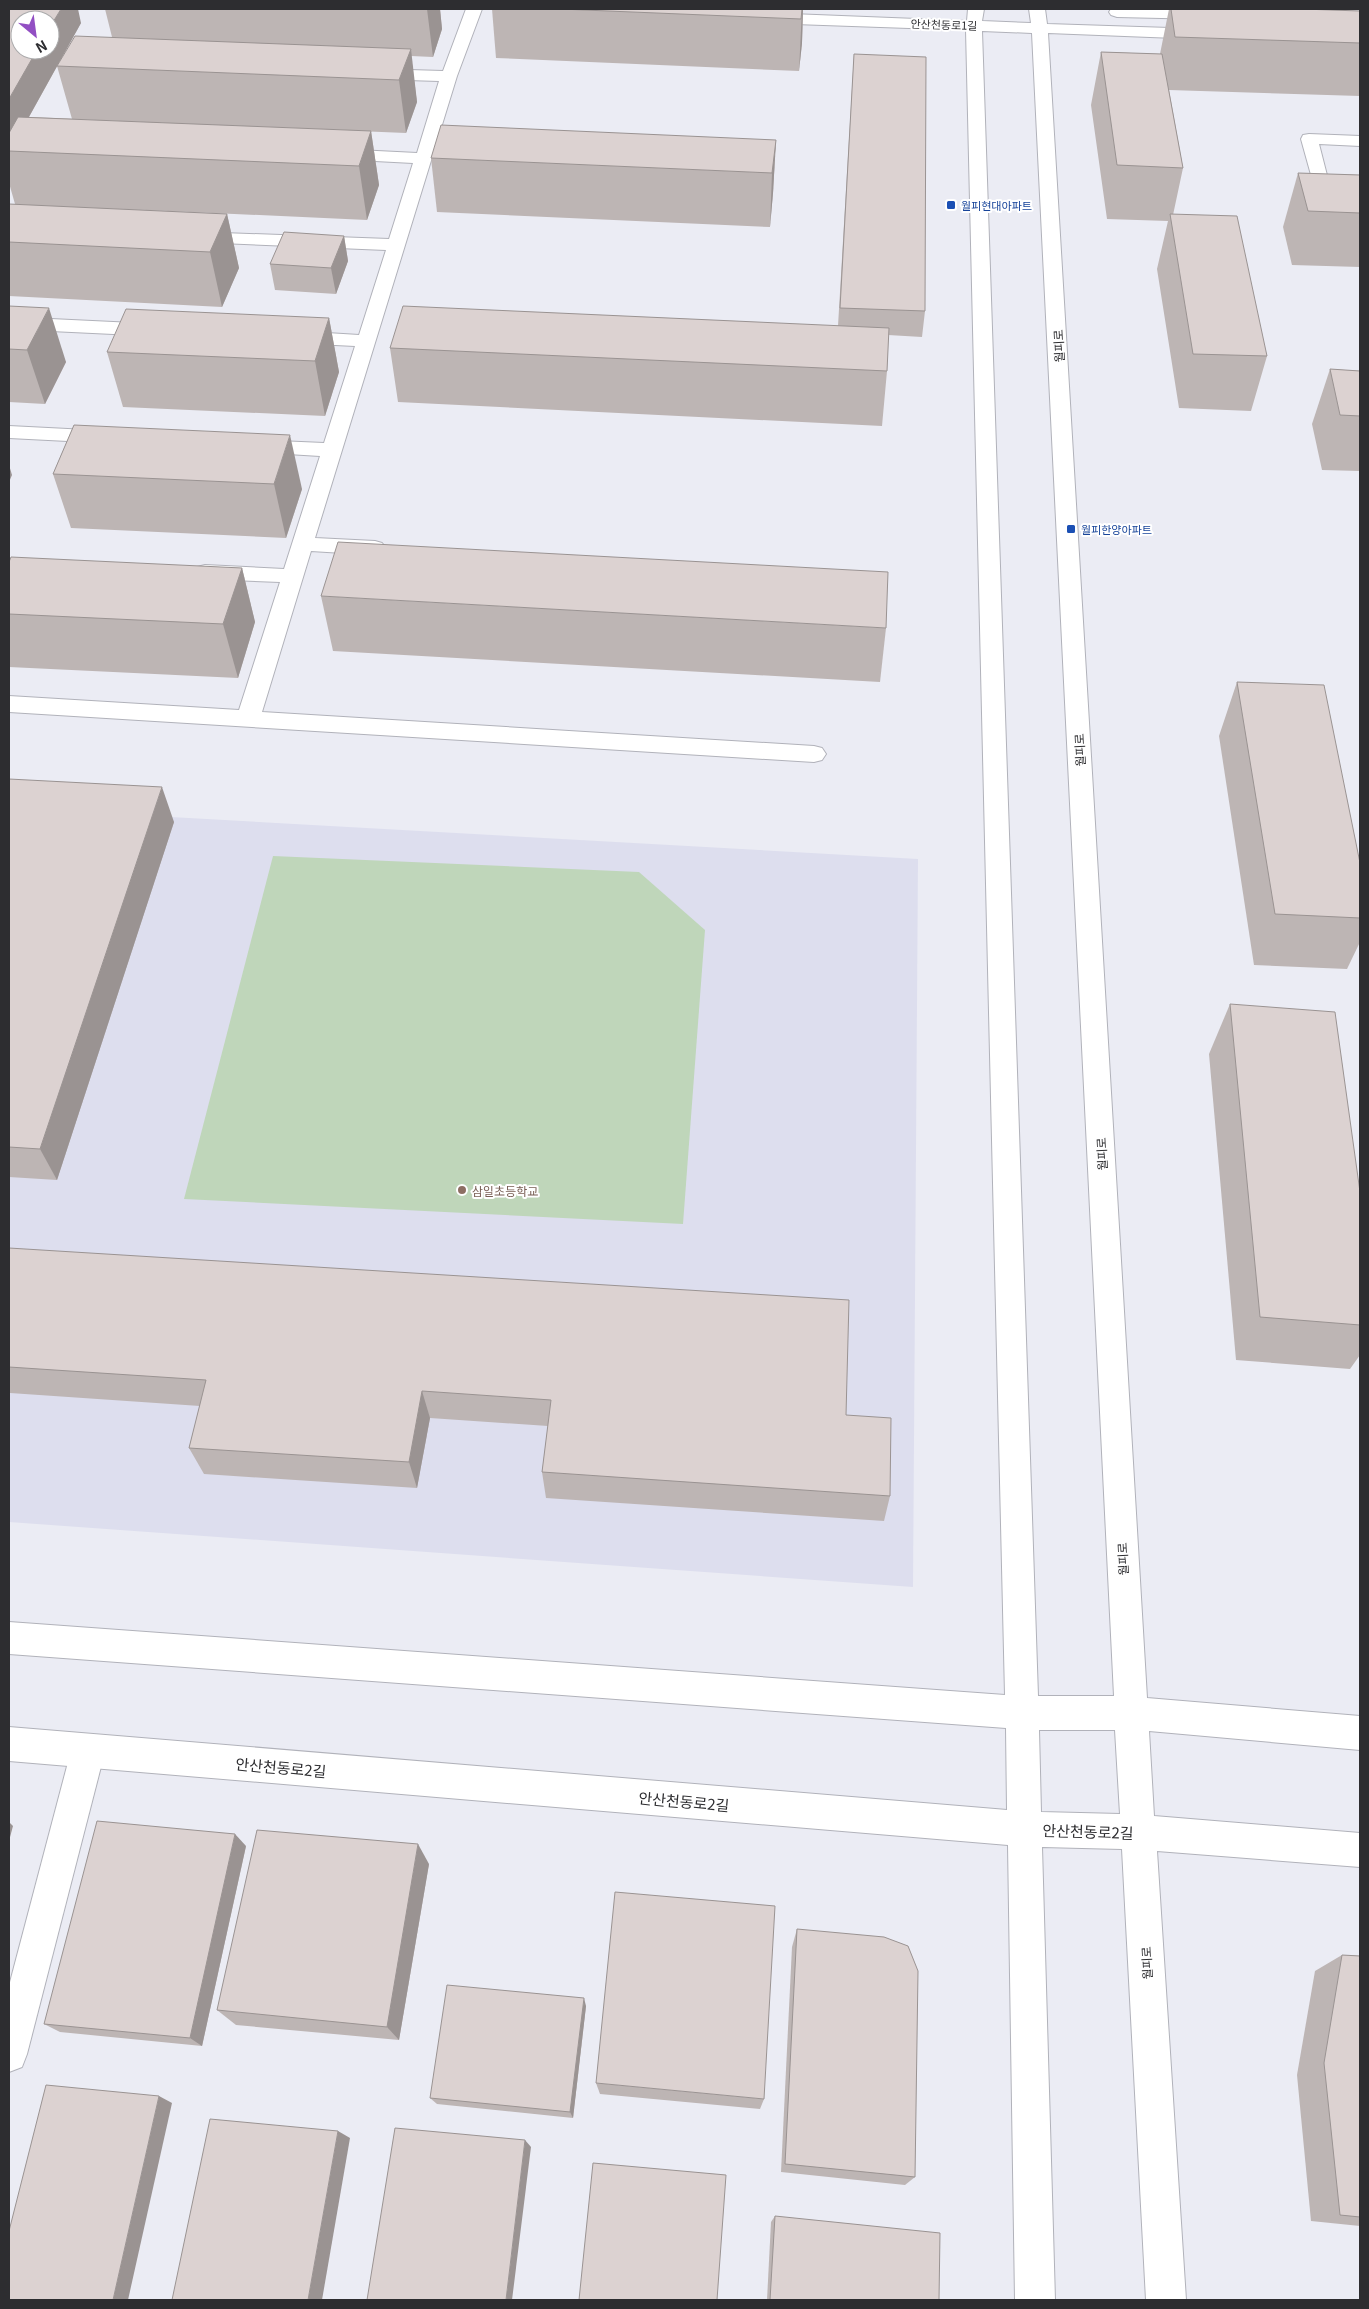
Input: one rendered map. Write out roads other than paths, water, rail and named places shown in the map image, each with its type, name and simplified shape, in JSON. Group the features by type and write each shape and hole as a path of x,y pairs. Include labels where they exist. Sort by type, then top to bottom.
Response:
{"street":[{"path":"248,719 449,76 474,9"},
{"path":"1106,11 1223,15"},
{"name":"안산천동로1길","path":"746,17 975,17 1039,13 1215,35"},
{"name":"월피로","path":"1039,13 1131,1713 1166,2300"},
{"path":"975,17 1022,1713 1023,1829 1035,2300"},
{"path":"361,73 449,76"},
{"path":"1360,141 1309,139 1324,196 1360,197"},
{"path":"325,153 425,152 447,146"},
{"path":"178,237 396,245"},
{"path":"374,316 394,317"},
{"path":"9,324 178,332"},
{"path":"277,336 366,341"},
{"path":"9,432 126,438"},
{"path":"234,444 332,450"},
{"path":"303,544 391,549"},
{"path":"185,570 293,576"},
{"path":"9,704 814,754"},
{"path":"9,1638 1022,1713 1131,1713 1360,1733"},
{"name":"안산천동로2길","path":"9,1744 1023,1829 1138,1832 1360,1850"},
{"path":"9,2054 88,1751"}],"place":[{"name":"월피현대아파트","path":"951,205"},
{"name":"월피한양아파트","path":"1071,529"},
{"name":"삼일초등학교","path":"462,1190"}]}
